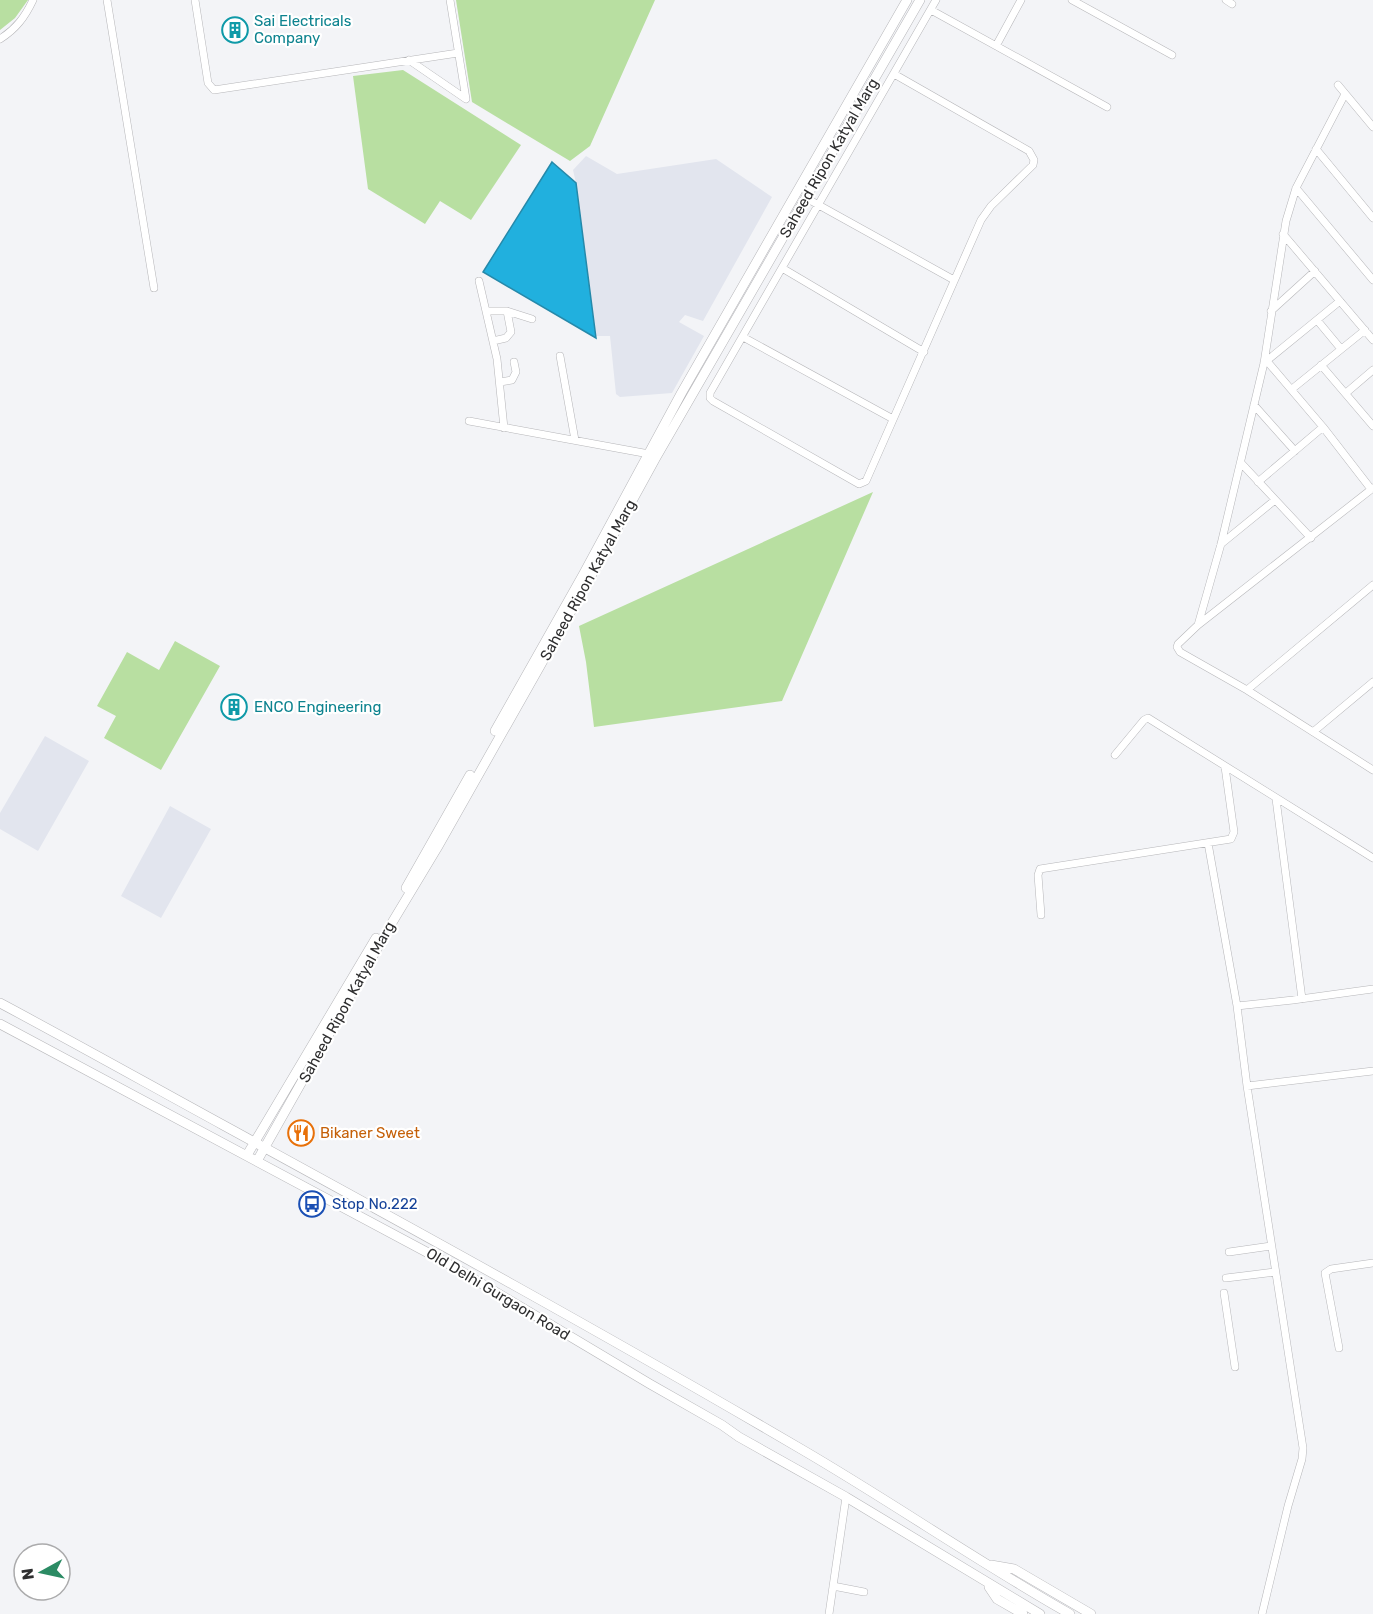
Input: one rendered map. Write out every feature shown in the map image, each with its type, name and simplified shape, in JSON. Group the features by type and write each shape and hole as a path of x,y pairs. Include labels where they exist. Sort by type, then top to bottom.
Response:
{"street":[{"path":"0,39 11,32 25,16 33,0"},
{"path":"107,0 154,288"},
{"path":"195,0 208,83 214,90 458,53"},
{"path":"410,60 466,99 450,0"},
{"name":"Saheed Ripon Katyal Marg","path":"257,1161 436,848 908,0"},
{"name":"Saheed Ripon Katyal Marg","path":"247,1155 399,900 552,636 649,454 806,198 920,0"},
{"path":"894,74 1029,151 1034,165 985,213 866,482 859,484 710,398 711,389 936,0"},
{"path":"996,46 1021,0"},
{"path":"1072,0 1172,55"},
{"path":"931,10 1107,107"},
{"path":"1338,85 1372,124"},
{"path":"1198,625 1221,544 1265,362 1283,234 1296,188 1345,94"},
{"path":"1316,149 1373,218"},
{"path":"1296,188 1371,275"},
{"path":"806,198 954,280"},
{"path":"1283,234 1373,340"},
{"path":"782,268 924,352"},
{"path":"1271,311 1315,271"},
{"path":"479,281 501,382 504,428"},
{"path":"1265,362 1340,301"},
{"path":"486,311 507,311 532,319"},
{"path":"493,340 506,338 511,332 507,311"},
{"path":"1317,320 1341,349"},
{"path":"1292,389 1365,330"},
{"path":"743,337 893,420"},
{"path":"560,356 575,440"},
{"path":"501,382 512,380 516,372 514,362"},
{"path":"1265,362 1292,389 1372,489 1198,625 1178,644 1178,650 1373,770"},
{"path":"1321,365 1372,421"},
{"path":"1346,393 1373,370"},
{"path":"1254,405 1295,451"},
{"path":"469,421 649,454"},
{"path":"1258,482 1323,427"},
{"path":"1240,463 1311,538"},
{"path":"1221,544 1275,500"},
{"path":"1246,690 1373,585"},
{"path":"1313,732 1373,682"},
{"path":"1115,755 1148,718 1373,858"},
{"path":"1041,915 1038,874 1040,869 1227,840 1233,836 1225,767"},
{"path":"1276,799 1302,999"},
{"path":"1208,843 1237,1006 1247,1086 1303,1448 1302,1460 1262,1614"},
{"path":"1237,1006 1373,989"},
{"name":"Old Delhi Gurgaon Road","path":"0,1003 469,1259 801,1449 902,1509 1006,1578 1070,1614"},
{"name":"Old Delhi Gurgaon Road","path":"0,1024 447,1263 723,1425 739,1437 846,1497 986,1583"},
{"path":"1247,1086 1373,1071"},
{"path":"1229,1252 1271,1245"},
{"path":"1339,1348 1325,1273 1331,1269 1373,1263"},
{"path":"1226,1278 1275,1272"},
{"path":"1224,1293 1235,1367"},
{"path":"829,1614 846,1497"},
{"path":"982,1563 1014,1569 1091,1614"},
{"path":"986,1583 1040,1614"},
{"path":"986,1583 997,1599 1023,1614"},
{"path":"833,1586 864,1592"}],"shaded area":[{"path":"586,156 617,174 716,159 772,197 703,321 685,315 679,322 704,336 672,393 620,397 616,394 610,336 596,336 573,170"},
{"path":"45,736 89,761 38,851 0,829 0,813"},
{"path":"170,806 211,829 161,918 121,896"}],"green space":[{"path":"0,0 28,0 15,18 0,30"},
{"path":"456,0 655,0 590,146 570,161 472,102"},
{"path":"403,70 521,145 471,220 440,201 425,224 368,189 353,76"},
{"path":"873,492 782,701 594,727 579,626"},
{"path":"175,641 220,666 161,770 104,738 116,716 97,706 127,652 159,670"}],"water":[{"path":"552,162 576,183 596,338 483,272"}],"place":[{"name":"Sai Electricals Company","path":"235,30"},
{"name":"ENCO Engineering","path":"234,707"},
{"name":"Bikaner Sweet","path":"301,1133"},
{"name":"Stop No.222","path":"312,1204"}]}
